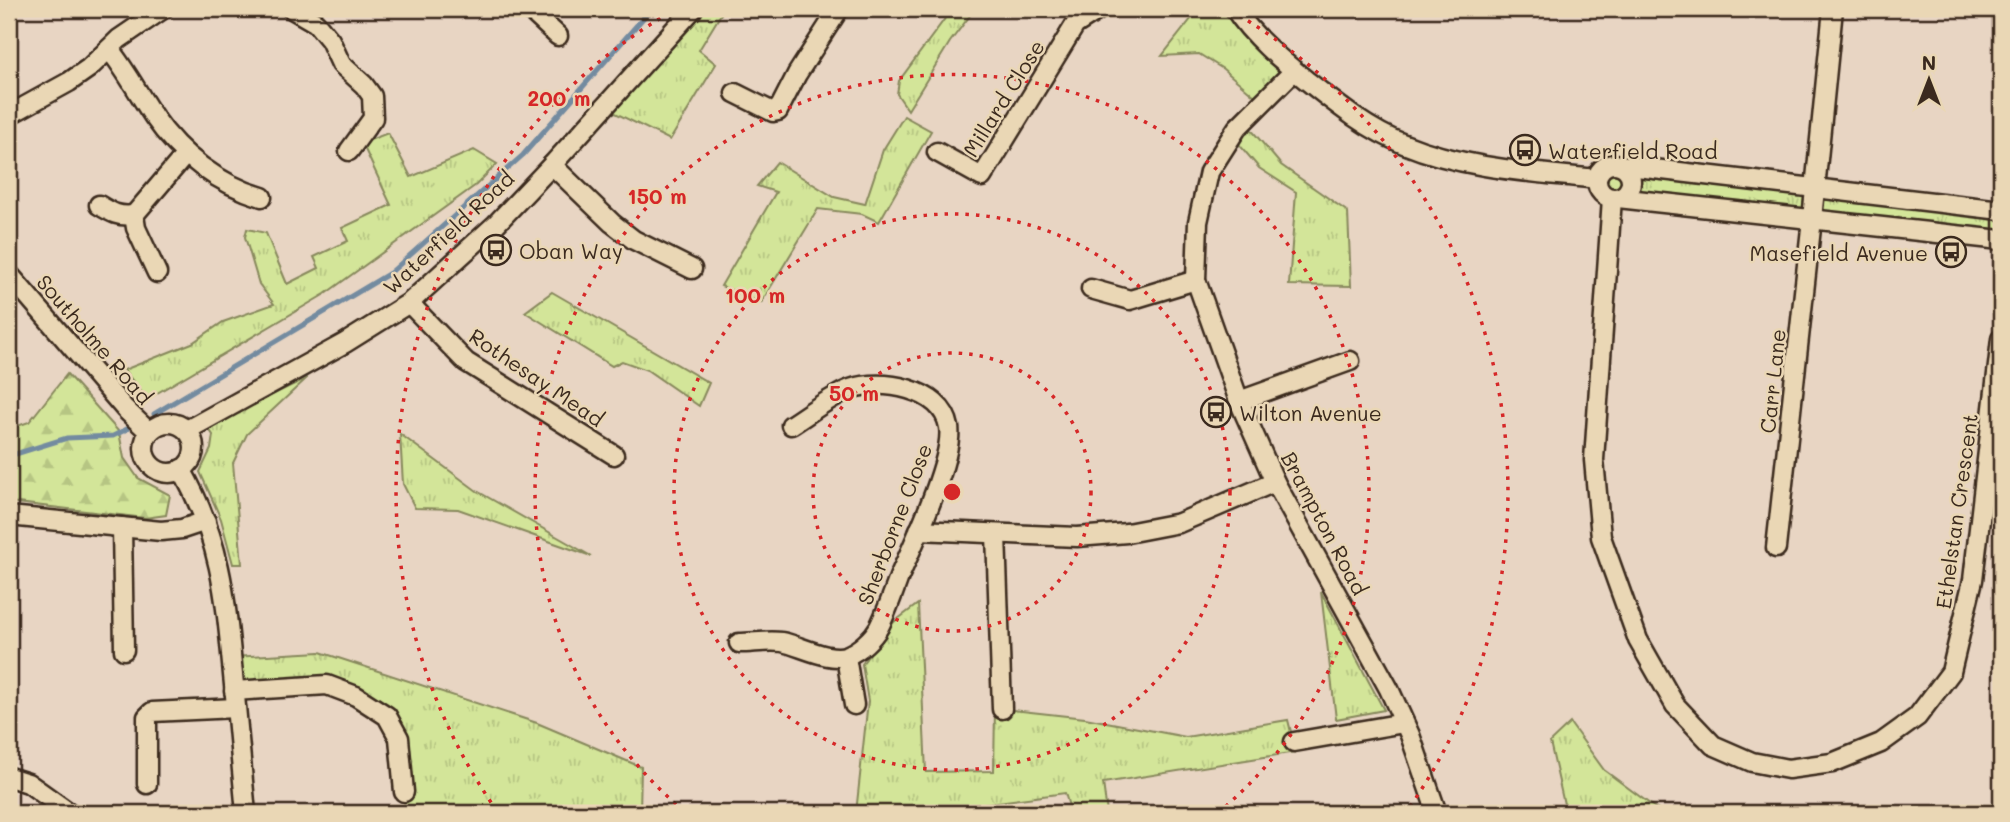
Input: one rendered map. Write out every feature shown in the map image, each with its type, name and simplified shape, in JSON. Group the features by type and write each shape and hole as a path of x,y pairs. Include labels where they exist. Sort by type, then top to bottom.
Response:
{"street":[{"path":"9,115 69,82 142,22 163,9"},
{"path":"292,9 316,23 330,40 341,64 372,96 373,118 349,151"},
{"path":"529,9 558,36"},
{"name":"Waterfield Road","path":"187,430 345,343 409,303 496,224 693,9"},
{"path":"735,93 773,112 778,110 797,74 839,9"},
{"name":"Millard Close","path":"937,152 982,177 1075,25 1100,9"},
{"path":"1236,9 1245,23 1294,71 1360,121 1403,144 1452,159 1502,169 1597,178"},
{"name":"Carr Lane","path":"1776,548 1833,9"},
{"path":"109,49 154,117 186,155 226,183 262,197"},
{"name":"Brampton Road","path":"1294,71 1237,128 1209,172 1198,222 1196,280 1239,401 1275,482 1367,647 1404,723 1437,813"},
{"path":"99,205 122,217 134,215 186,155"},
{"path":"552,165 612,223 634,240 692,269"},
{"path":"1615,198 1626,193 1632,181 1630,174 1620,165"},
{"path":"2001,210 1620,165 1606,166 1601,169 1597,178 1602,193 1615,198 2001,239 1997,224 2001,215"},
{"name":"Ethelstan Crescent","path":"1615,198 1594,460 1601,537 1638,640 1675,705 1713,745 1752,762 1788,769 1832,763 1881,743 1917,717 1951,672 1973,580 2001,339"},
{"path":"134,215 136,228 157,273"},
{"name":"Southolme Road","path":"10,280 125,409 149,432"},
{"path":"1091,289 1130,300 1196,280"},
{"name":"Rothesay Mead","path":"409,303 466,362 614,455"},
{"path":"1239,401 1350,361"},
{"name":"Sherborne Close","path":"791,425 850,389 873,386 899,387 918,392 932,401 944,414 948,425 949,442 943,465 878,628 862,646 846,657"},
{"path":"167,422 187,430 194,448 190,460 181,470 164,472 150,464 144,448 149,432 167,422"},
{"path":"181,470 198,498 223,580 246,813"},
{"path":"919,530 1077,537 1127,533 1179,523 1275,482"},
{"path":"9,516 161,531 182,529 206,520"},
{"path":"122,527 124,650"},
{"path":"996,534 1003,709"},
{"path":"739,643 781,642 813,653 846,657 854,705"},
{"path":"147,783 147,717 152,712 327,685 356,696 387,716 399,738 404,793"},
{"path":"1294,742 1404,723"},
{"path":"9,777 28,783 71,813"}],"green space":[{"path":"693,9 724,9 699,50 716,64 670,140 605,108"},
{"path":"952,9 975,9 950,42 908,110 897,94 899,81"},
{"path":"1199,9 1235,9 1294,71 1262,102 1223,69 1199,54 1162,56"},
{"path":"904,116 931,131 879,222 862,214 818,209 761,303 721,286 776,192 757,186 777,162 834,197 865,204 883,150"},
{"path":"1244,121 1281,165 1348,212 1351,286 1289,285 1296,192 1259,168 1232,136"},
{"path":"388,133 411,177 474,150 497,164 476,185 325,294 147,399 124,370 192,343 223,322 274,304 259,284 245,237 247,229 266,233 287,284 319,268 314,257 348,241 342,228 391,205 362,143"},
{"path":"1615,164 2001,208 2001,241 1612,198 1598,188 1597,181 1601,169"},
{"path":"552,292 709,383 699,406 647,370 622,361 612,366 525,312"},
{"path":"67,374 119,432 124,458 138,478 170,495 166,515 145,518 9,502 9,429 29,422"},
{"path":"307,378 247,434 233,463 242,564 233,564 221,519 200,472 211,449 213,435 207,426"},
{"path":"400,434 477,491 591,556 458,509 415,508 403,484"},
{"path":"1321,592 1384,710 1336,719"},
{"path":"918,604 926,772 994,771 995,708 1085,718 1186,737 1288,720 1296,752 1103,783 1107,813 1071,813 1065,793 915,813 856,813 868,701 862,664 894,622"},
{"path":"320,652 537,723 641,767 640,813 405,813 399,738 387,716 327,685 234,691 231,657"},
{"path":"1570,723 1604,770 1662,813 1566,813 1550,742"}],"waterway":[{"path":"154,414 390,273 523,155 651,9"},
{"path":"9,456 67,438 113,436 127,429"}],"place":[{"name":"Waterfield Road","path":"1525,150"},
{"name":"Oban Way","path":"496,250"},
{"name":"Masefield Avenue","path":"1951,252"},
{"name":"Wilton Avenue","path":"1216,412"}]}
